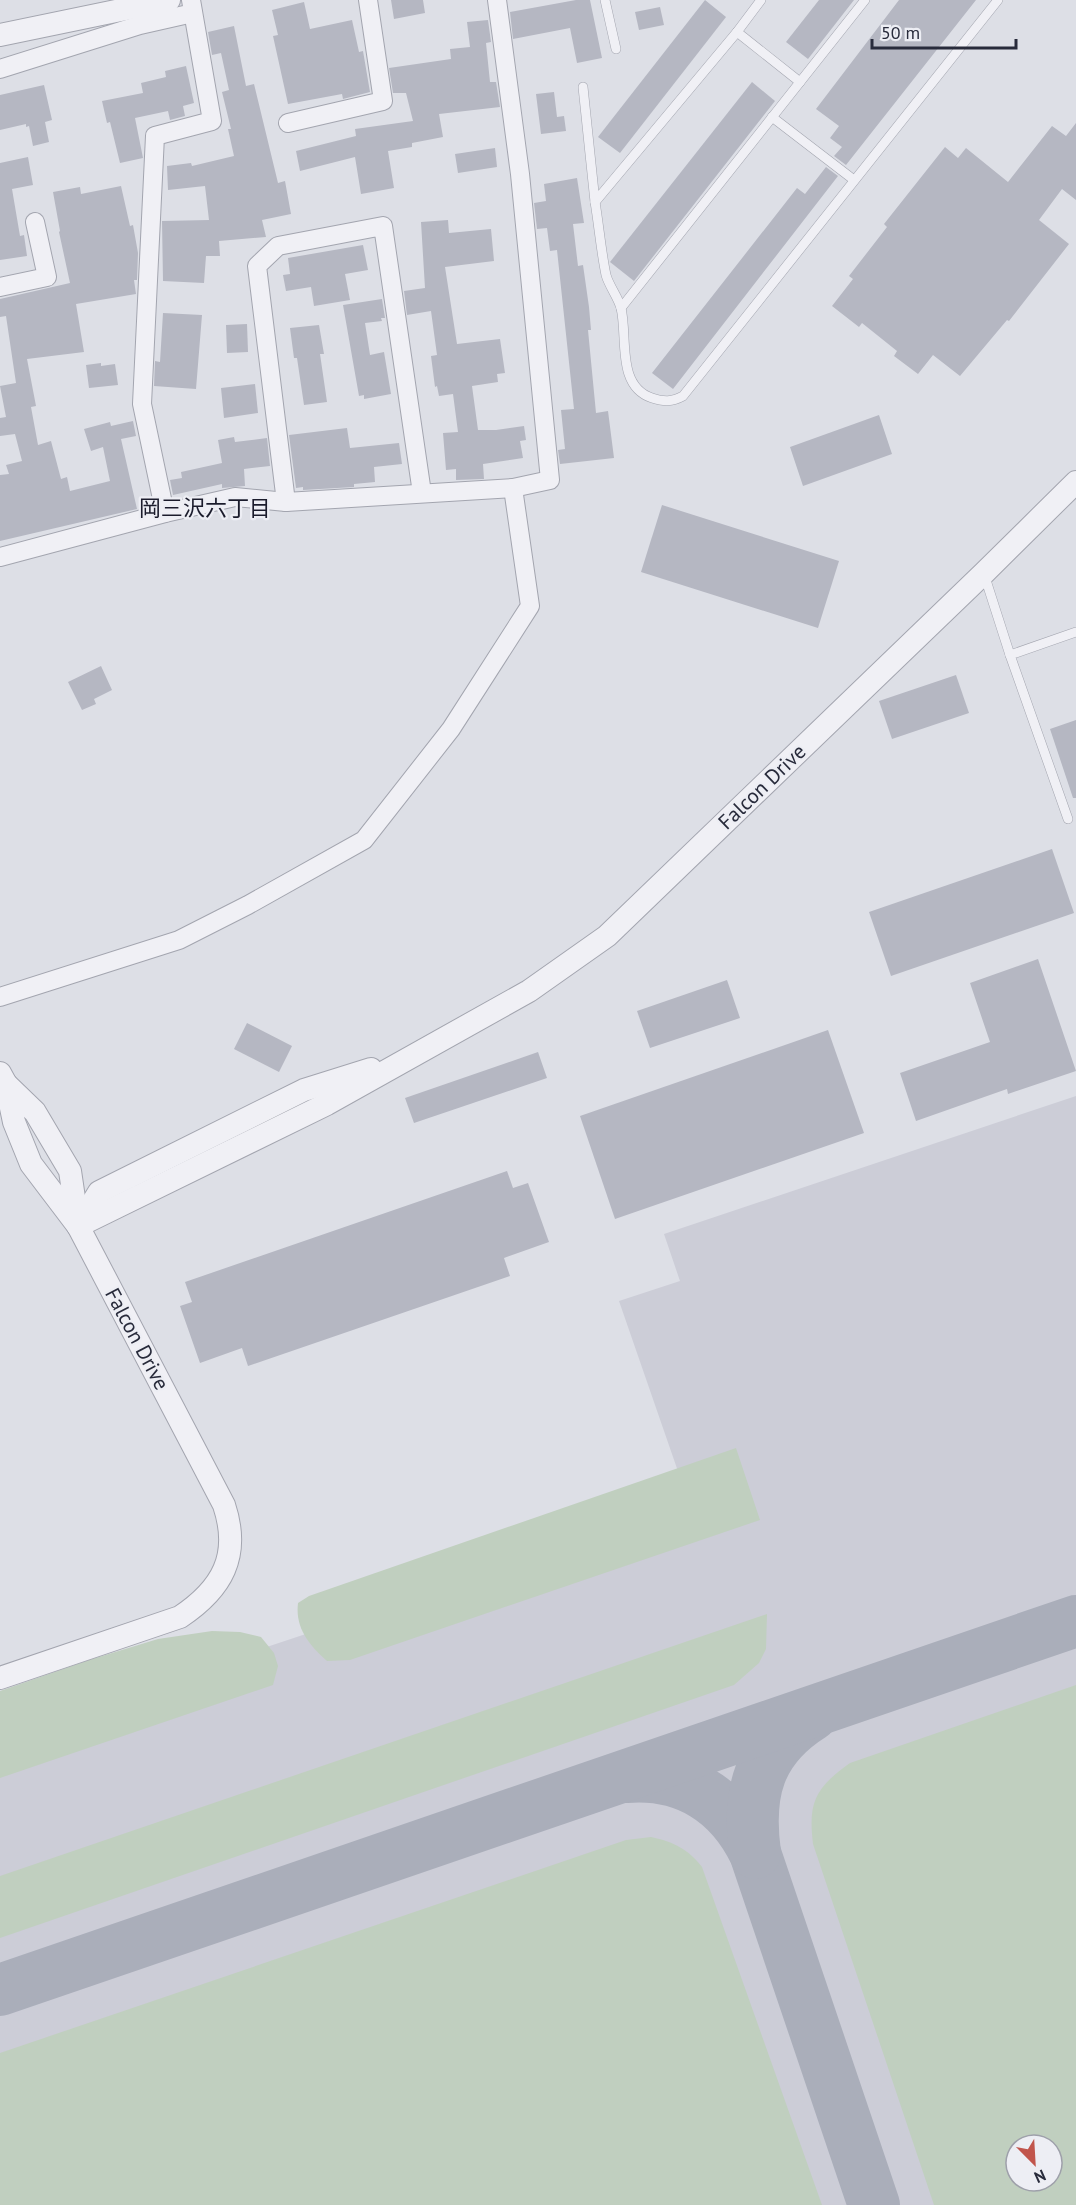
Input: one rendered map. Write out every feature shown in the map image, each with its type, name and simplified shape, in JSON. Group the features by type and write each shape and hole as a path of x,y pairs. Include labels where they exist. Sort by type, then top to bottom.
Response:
{"street":[{"path":"0,35 169,0"},
{"path":"288,123 383,101 368,0"},
{"path":"0,557 165,513 236,497 286,502 513,488 550,480 520,174 497,0"},
{"path":"0,69 192,7 212,121 155,136 142,404 165,513"},
{"path":"0,286 47,277 36,222"},
{"path":"286,502 258,266 278,246 383,226 422,493"},
{"name":"Falcon Drive","path":"78,1226 327,1104 529,991 607,936 1076,482"},
{"path":"0,997 179,940 248,905 364,840 451,729 530,606 513,488"},
{"name":"Falcon Drive","path":"78,1226 99,1192 116,1183 304,1090 418,1053"},
{"path":"3,1079 14,1122 31,1164 78,1226"},
{"path":"3,1079 35,1112 70,1171 78,1226"},
{"path":"70,1171 116,1183"},
{"name":"Falcon Drive","path":"0,1678 180,1617 200,1603 215,1586 225,1569 231,1545 230,1523 224,1505 78,1226"}],"lane":[{"path":"605,0 616,49"},
{"path":"595,202 761,0"},
{"path":"621,308 865,0"},
{"path":"583,87 595,202 606,277 621,308 626,367 637,388 660,401 672,401 683,396 998,0"},
{"path":"737,32 800,82"},
{"path":"772,117 854,180"},
{"path":"984,573 1010,655 1068,819"},
{"path":"1010,655 1076,632"}],"shaded area":[{"path":"1076,1096 1076,2205 0,2205 0,1736 690,1506 619,1301 680,1281 664,1234"}],"green space":[{"path":"736,1448 760,1520 350,1660 327,1661 314,1649 301,1628 298,1603 309,1596"},
{"path":"767,1614 766,1649 759,1663 734,1685 0,1938 0,1876"},
{"path":"212,1631 240,1632 261,1637 274,1653 278,1666 273,1685 0,1778 0,1691 158,1639"},
{"path":"1076,1685 1076,2205 934,2205 813,1844 812,1817 816,1797 838,1772 850,1763"},
{"path":"651,1837 680,1847 702,1867 822,2205 0,2205 0,2053 626,1840"}],"building":[{"path":"391,0 423,0 425,13 394,19"},
{"path":"576,0 590,0 602,58 577,63 570,28 513,39 510,12"},
{"path":"705,0 726,17 620,153 598,137"},
{"path":"819,0 854,0 808,59 786,42"},
{"path":"899,0 976,0 846,165 834,156 842,147 830,138 839,126 816,109"},
{"path":"304,2 310,29 352,20 359,52 363,51 370,92 343,99 342,94 288,104 273,36 278,35 272,10"},
{"path":"660,7 664,25 639,30 635,12"},
{"path":"488,20 491,42 486,43 490,82 496,82 500,107 439,114 443,137 412,143 412,147 388,151 394,188 361,194 355,157 300,171 296,151 356,136 355,129 413,121 406,93 393,93 389,68 451,59 450,49 470,47 467,22"},
{"path":"234,26 246,86 254,84 278,183 285,181 291,214 262,220 266,237 219,241 220,256 206,256 204,283 163,281 162,221 209,220 205,186 168,190 167,166 191,163 192,166 234,156 228,129 231,129 222,92 229,90 221,53 212,55 208,32"},
{"path":"186,66 194,103 183,106 185,116 170,120 168,111 135,118 143,158 120,163 110,122 107,123 102,101 143,93 141,83 166,77 165,71"},
{"path":"752,82 775,101 634,281 610,262"},
{"path":"44,85 52,120 45,122 49,142 33,146 29,126 26,127 26,124 0,130 0,95"},
{"path":"554,92 557,117 564,116 566,131 541,134 536,94"},
{"path":"1076,123 1076,200 1062,189 1039,220 1069,244 1009,321 1007,320 960,376 933,355 918,374 894,356 897,351 862,323 859,327 832,306 853,279 849,276 887,227 884,224 945,147 958,158 966,148 1008,182 1052,126 1066,136"},
{"path":"495,148 497,167 458,173 455,154"},
{"path":"28,157 33,185 12,189 20,236 24,235 27,256 0,260 0,163"},
{"path":"826,167 838,176 673,389 652,373 797,188 805,194"},
{"path":"577,178 584,223 573,224 578,266 583,265 589,307 591,330 588,330 596,413 608,411 614,458 560,464 558,450 565,449 561,410 574,409 557,250 550,251 547,228 537,229 534,203 546,201 544,184"},
{"path":"121,186 130,226 133,225 138,253 137,280 134,280 136,294 76,304 84,352 27,359 36,406 31,407 38,445 51,441 61,479 67,477 70,491 110,481 103,447 91,451 84,429 110,422 111,426 133,421 136,436 121,439 137,509 0,541 0,475 9,474 6,465 22,461 15,434 0,436 0,418 6,417 0,386 16,383 6,316 0,317 0,299 70,283 53,192 80,187 81,194"},
{"path":"448,220 449,233 491,229 494,261 445,267 457,344 500,339 505,373 497,374 498,382 472,386 478,430 524,426 526,440 520,441 523,458 483,464 484,479 456,480 456,469 446,470 443,433 458,432 453,394 439,396 437,386 435,387 431,356 437,355 431,311 407,315 404,291 425,288 421,222"},
{"path":"363,245 368,270 345,274 350,300 314,306 311,287 286,291 283,275 290,274 288,258"},
{"path":"382,299 385,318 381,318 382,321 365,323 370,355 384,352 391,394 364,399 364,395 359,396 343,305"},
{"path":"163,313 202,315 196,389 154,386 155,361 160,362"},
{"path":"247,324 248,352 227,353 226,325"},
{"path":"319,325 324,354 320,354 327,402 304,405 290,328"},
{"path":"101,363 101,366 115,364 118,385 89,388 86,365"},
{"path":"255,384 258,413 224,418 221,388"},
{"path":"879,415 892,454 803,486 790,447"},
{"path":"347,428 350,448 399,443 402,464 374,467 375,482 354,484 354,487 303,490 303,487 296,488 289,435"},
{"path":"234,437 235,442 267,438 270,466 244,469 245,486 222,488 222,484 173,495 170,480 182,478 181,472 222,463 218,440"},
{"path":"662,505 839,561 818,628 641,572"},
{"path":"101,666 112,690 94,699 96,704 82,710 68,682"},
{"path":"956,675 969,713 892,739 879,701"},
{"path":"1076,720 1076,798 1073,798 1050,729"},
{"path":"1052,849 1074,913 891,976 869,912"},
{"path":"1038,959 1076,1071 1008,1094 1007,1089 916,1121 900,1073 990,1042 970,983"},
{"path":"727,980 740,1018 650,1048 637,1011"},
{"path":"247,1023 292,1046 279,1072 234,1049"},
{"path":"828,1030 864,1133 615,1219 580,1116"},
{"path":"538,1052 547,1078 414,1123 405,1098"},
{"path":"507,1171 513,1188 528,1183 549,1242 504,1258 510,1276 248,1366 242,1348 200,1363 180,1306 192,1302 185,1282"}],"taxiway":[{"path":"0,1990 1076,1621"},
{"path":"755,1853 753,1811 760,1774 779,1742 812,1715"},
{"path":"626,1777 668,1779 686,1785 719,1805 733,1818 745,1835 755,1853 874,2205"}],"district":[{"name":"岡三沢六丁目","path":"205,508"}]}
